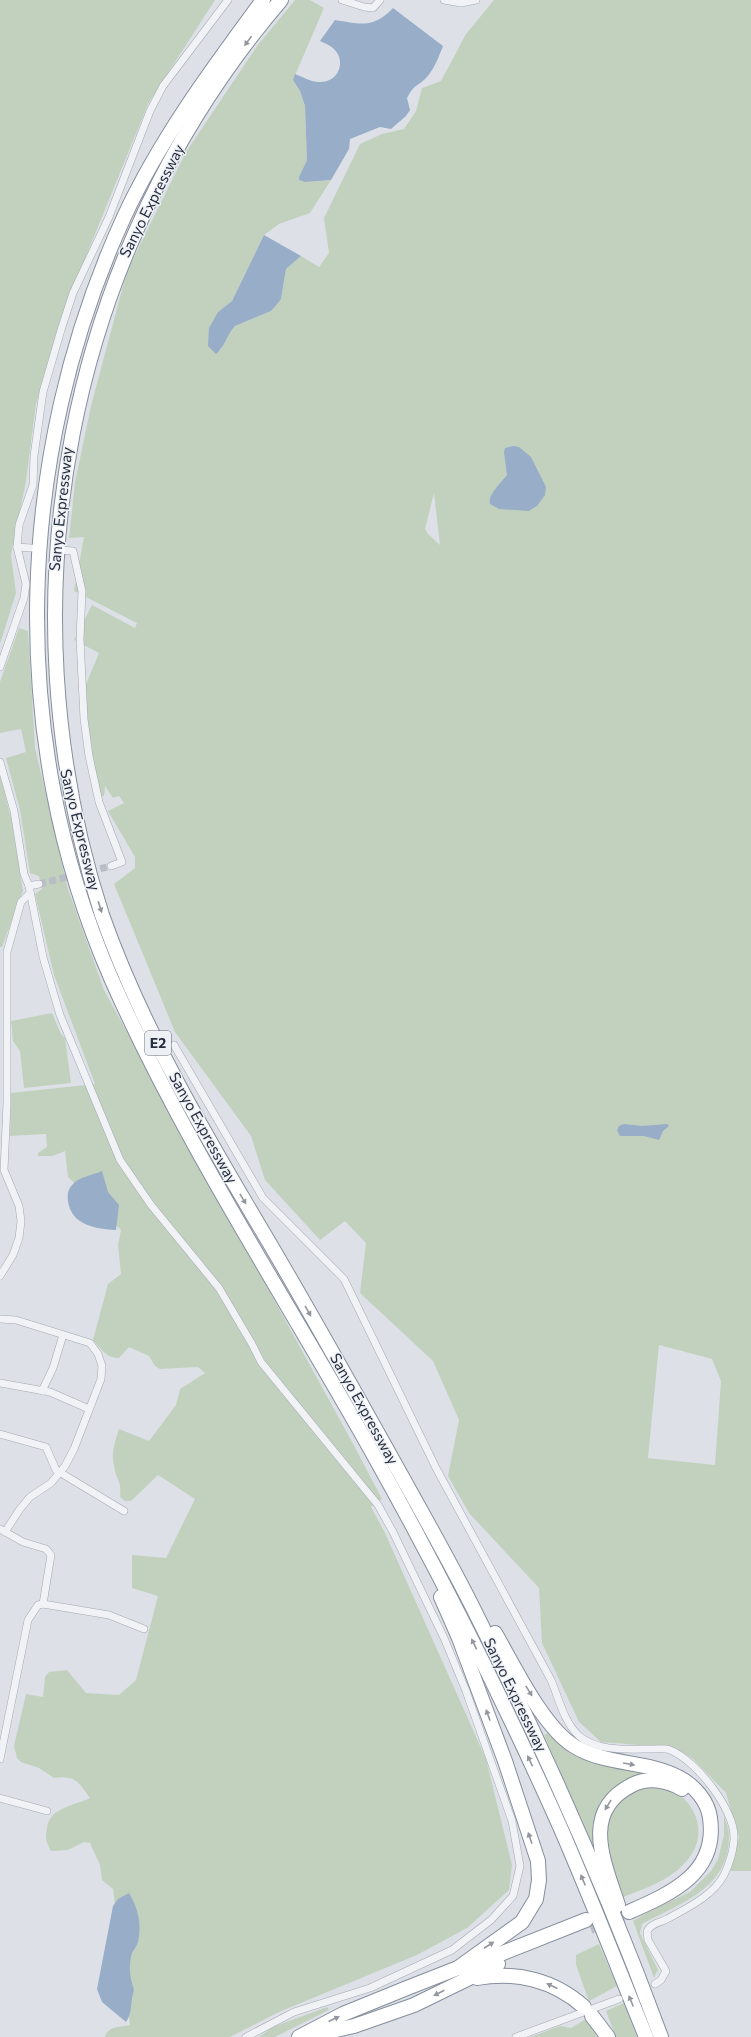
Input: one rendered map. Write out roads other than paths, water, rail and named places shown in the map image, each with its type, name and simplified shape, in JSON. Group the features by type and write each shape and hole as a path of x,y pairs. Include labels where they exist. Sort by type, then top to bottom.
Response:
{"highway":[{"name":"Sanyo Expressway","path":"263,0 213,67 153,163 127,212 88,304 72,357 61,405 43,507 38,559 36,606 37,661 40,701 55,798 71,864 89,920 112,980 141,1041 199,1154 346,1405 465,1624 560,1826 646,2037"},
{"name":"Sanyo Expressway","path":"281,0 260,24 224,74 164,171 119,265 89,352 72,421 58,509 52,605 55,699 70,794 85,861 102,916 123,969 174,1077 211,1146 290,1279 409,1489 474,1610 525,1713 572,1818 634,1967 661,2037"},
{"path":"409,1489 542,1711 561,1735 574,1746 593,1756 660,1770 678,1777 690,1784 702,1798 710,1813 712,1834 707,1856 688,1880 666,1895 627,1908 660,1890 680,1876 693,1863 700,1850 704,1837 704,1820 691,1797 681,1789 670,1783 650,1780 639,1782 624,1789 612,1798 602,1815 599,1836 603,1859 620,1913 634,1967"},
{"path":"432,1561 439,1591 459,1638 505,1761 538,1861 539,1880 536,1899 529,1913 460,1975"},
{"path":"318,2037 327,2032 354,2026 414,2006 485,1960 588,1924"},
{"path":"299,2037 343,2014 460,1975 493,1975 529,1977 562,1991 588,2012 608,2037"},
{"path":"338,2037 354,2026"}],"street":[{"path":"0,667 24,598 26,584 17,547 20,525 33,485 34,456 43,392 73,293 109,217 150,111 163,86 228,0"},
{"path":"342,0 364,7 373,8 380,0"},
{"path":"444,0 461,3 476,0"},
{"path":"17,547 31,548"},
{"path":"60,550 73,551 82,591 80,624 84,719 89,756 99,802 122,862 111,866"},
{"path":"0,762 14,811 24,874 29,889 43,957 60,1015 120,1160 151,1205 219,1288 261,1362 378,1505 393,1532 444,1638 466,1691 512,1821 520,1866 513,1896 491,1920 464,1942 452,1950 370,1988 294,2012 268,2024 246,2037"},
{"path":"0,1276 13,1255 19,1238 21,1221 19,1206 4,1170 7,1104 8,952 21,902 29,889 39,884"},
{"path":"174,1046 264,1198 344,1279 436,1468 551,1680 562,1712 579,1736 600,1747 669,1750 686,1760 714,1790 729,1816 734,1837 729,1862 723,1876 712,1890 692,1905 661,1922 651,1925 647,1931 648,1940 666,1971 662,1980 655,1984"},
{"path":"0,1319 16,1320 90,1343 98,1354 102,1366 101,1379 74,1449 51,1483 30,1497 2,1530 23,1542 46,1549 50,1555 43,1604"},
{"path":"42,1391 53,1368 63,1335"},
{"path":"0,1383 42,1391 63,1397 89,1409"},
{"path":"0,1434 46,1447 56,1470 124,1511"},
{"path":"0,1760 28,1620 38,1605 43,1604 109,1615 144,1629"},
{"path":"0,1798 47,1810"},
{"path":"516,2037 619,1999"}],"water":[{"path":"393,8 443,46 434,67 429,75 412,90 407,98 410,110 406,116 391,129 380,127 350,139 349,149 331,180 305,182 299,180 307,160 305,106 300,91 293,80 295,74 316,82 331,79 338,71 340,60 334,49 320,41 335,20 352,23 373,22 386,15"},
{"path":"264,235 301,256 286,269 281,299 278,303 271,311 235,326 222,348 216,354 208,346 209,328 218,312 232,301"},
{"path":"513,446 519,447 531,457 546,487 545,495 537,506 529,511 499,509 490,504 492,493 507,475 504,452 505,448"},
{"path":"624,1124 642,1126 667,1124 669,1126 663,1131 659,1140 644,1136 620,1136 617,1130 619,1126"},
{"path":"102,1171 108,1192 119,1205 116,1230 93,1227 79,1220 74,1216 68,1201 68,1194 71,1186 82,1178"},
{"path":"129,1893 137,1910 140,1929 138,1942 132,1953 130,1963 134,1990 130,2014 126,2022 102,2002 97,1989 113,1906 118,1899"}],"tunnel":[{"path":"39,884 111,866"},
{"path":"590,1927 629,1912"}]}
